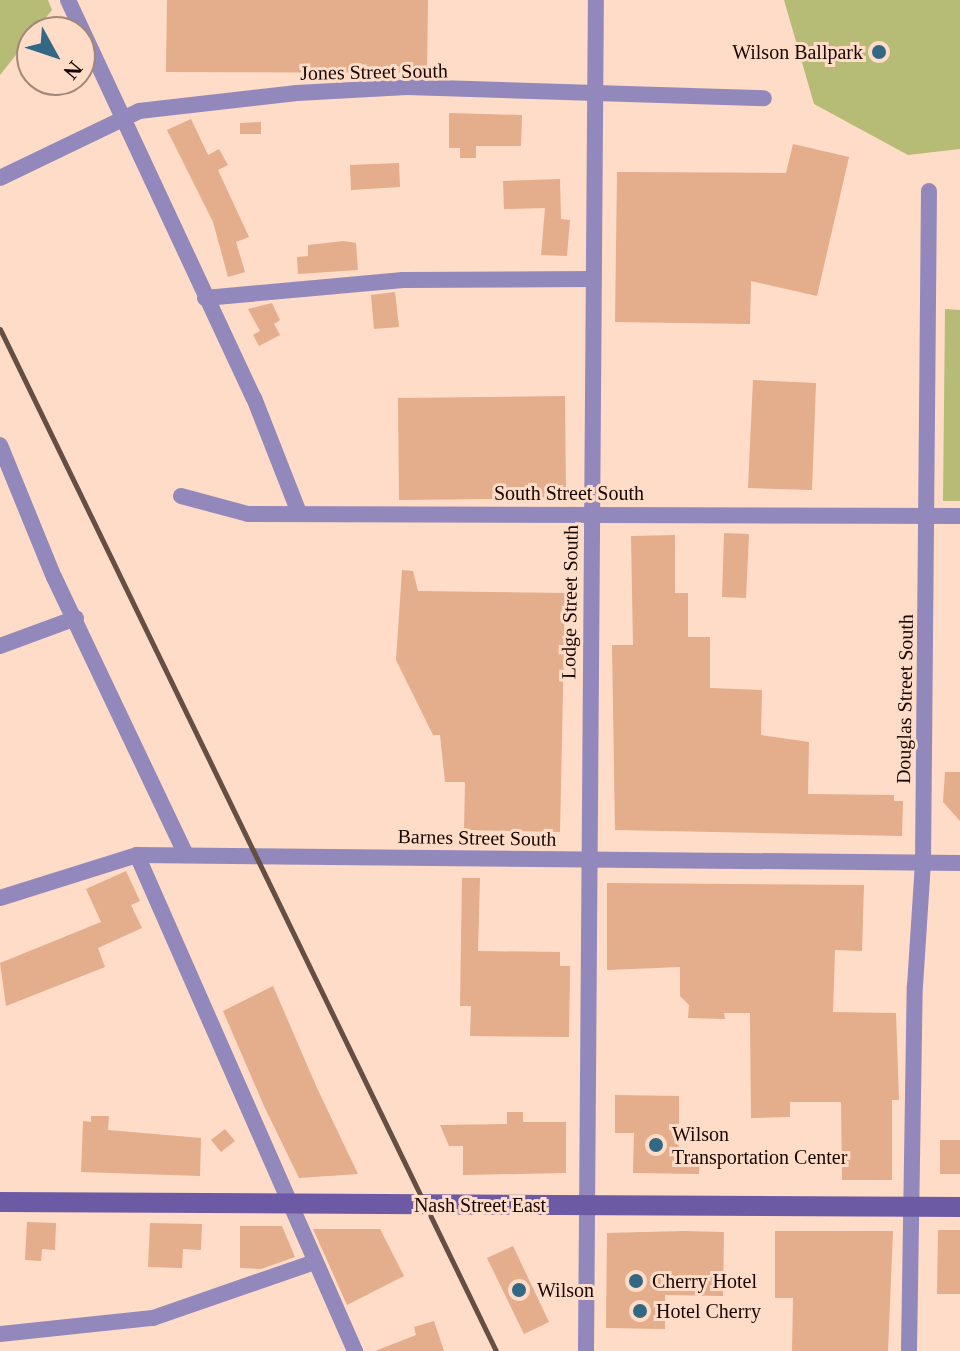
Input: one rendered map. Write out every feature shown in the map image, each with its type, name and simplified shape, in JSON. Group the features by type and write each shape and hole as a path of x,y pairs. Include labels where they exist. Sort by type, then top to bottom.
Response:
{"main road":[{"name":"Nash Street East","path":"0,1202 960,1207"}],"street":[{"path":"68,0 254,398 299,513"},
{"name":"Lodge Street South","path":"586,1351 584,1205 596,0"},
{"name":"Jones Street South","path":"0,178 124,119 160,107 326,91 595,92 764,98"},
{"name":"Douglas Street South","path":"909,1351 923,863 929,191"},
{"path":"205,298 403,280 593,279"},
{"path":"0,445 186,855"},
{"name":"South Street South","path":"181,496 248,514 960,516"},
{"path":"0,646 76,618"},
{"path":"137,855 286,1204 355,1351"},
{"name":"Barnes Street South","path":"0,898 137,855 960,863"},
{"path":"0,1334 153,1318 315,1262"}],"green space":[{"path":"0,0 48,0 52,10 47,16 16,16 16,55 0,75"},
{"name":"Wilson Ballpark","path":"784,0 960,0 960,149 908,155 814,104"},
{"path":"945,309 960,310 960,501 943,501"}],"building":[{"path":"167,0 428,0 427,73 166,72"},
{"path":"449,113 522,115 521,146 476,146 476,158 460,158 460,148 449,148"},
{"path":"191,119 208,155 219,149 228,165 218,170 249,237 236,242 245,272 228,277 213,222 167,130"},
{"path":"261,122 261,134 240,134 240,123"},
{"path":"793,144 849,157 817,296 751,281 750,324 615,322 617,172 786,173"},
{"path":"399,163 400,187 351,190 350,165"},
{"path":"560,179 561,219 570,220 567,256 541,255 545,208 504,209 503,181"},
{"path":"344,241 356,243 358,270 298,274 297,257 308,256 308,245"},
{"path":"395,292 399,327 374,329 371,295"},
{"path":"272,303 280,320 274,324 280,335 259,346 253,335 260,331 248,309"},
{"path":"753,380 816,383 812,490 748,488"},
{"path":"565,396 566,498 399,500 398,398"},
{"path":"724,533 749,534 746,598 722,597"},
{"path":"675,535 675,593 688,593 688,637 710,637 710,688 762,690 761,735 809,742 808,794 894,795 894,801 903,801 902,836 615,830 612,645 633,645 631,536"},
{"path":"402,570 413,571 418,591 565,593 560,832 464,830 465,782 445,782 440,735 433,735 396,660"},
{"path":"945,772 960,772 960,821 943,802"},
{"path":"126,871 140,901 131,905 142,928 98,948 105,967 6,1006 0,963 101,922 86,889"},
{"path":"462,878 480,878 478,951 560,952 560,966 570,966 569,1037 470,1036 471,1006 460,1006"},
{"path":"607,883 864,885 862,951 835,950 833,1012 896,1013 899,1100 892,1100 892,1180 842,1180 841,1102 790,1102 790,1117 751,1118 750,1013 724,1013 725,1019 688,1018 689,1005 680,996 680,967 607,970"},
{"path":"273,986 358,1174 299,1178 264,1106 223,1011"},
{"name":"Wilson Transportation Center","path":"615,1095 679,1096 679,1158 700,1158 699,1174 633,1173 634,1133 615,1133"},
{"path":"507,1112 523,1112 523,1122 566,1122 566,1173 463,1175 463,1146 449,1146 440,1125 507,1124"},
{"path":"91,1116 109,1116 108,1130 201,1138 200,1176 81,1172 83,1121 91,1122"},
{"path":"225,1129 235,1141 221,1152 211,1140"},
{"path":"940,1140 960,1140 960,1174 940,1174"},
{"path":"27,1222 56,1223 55,1250 42,1249 41,1261 25,1260"},
{"path":"150,1223 202,1224 201,1250 183,1249 182,1268 148,1267"},
{"path":"240,1226 282,1226 295,1257 261,1269 240,1268"},
{"path":"313,1229 380,1229 404,1276 347,1305"},
{"path":"938,1230 960,1230 960,1294 937,1294"},
{"path":"775,1231 893,1231 888,1351 792,1351 793,1298 775,1298"},
{"path":"724,1232 723,1296 665,1295 665,1329 606,1328 607,1233"},
{"path":"513,1246 549,1322 524,1334 487,1258"},
{"path":"434,1321 444,1351 375,1351 416,1335 414,1327"}],"railway":[{"path":"0,329 496,1351"}],"place":[{"name":"Wilson Ballpark","path":"879,52"},
{"name":"Wilson Transportation Center","path":"656,1145"},
{"name":"Cherry Hotel","path":"636,1281"},
{"name":"Wilson","path":"519,1290"},
{"name":"Hotel Cherry","path":"640,1311"}]}
